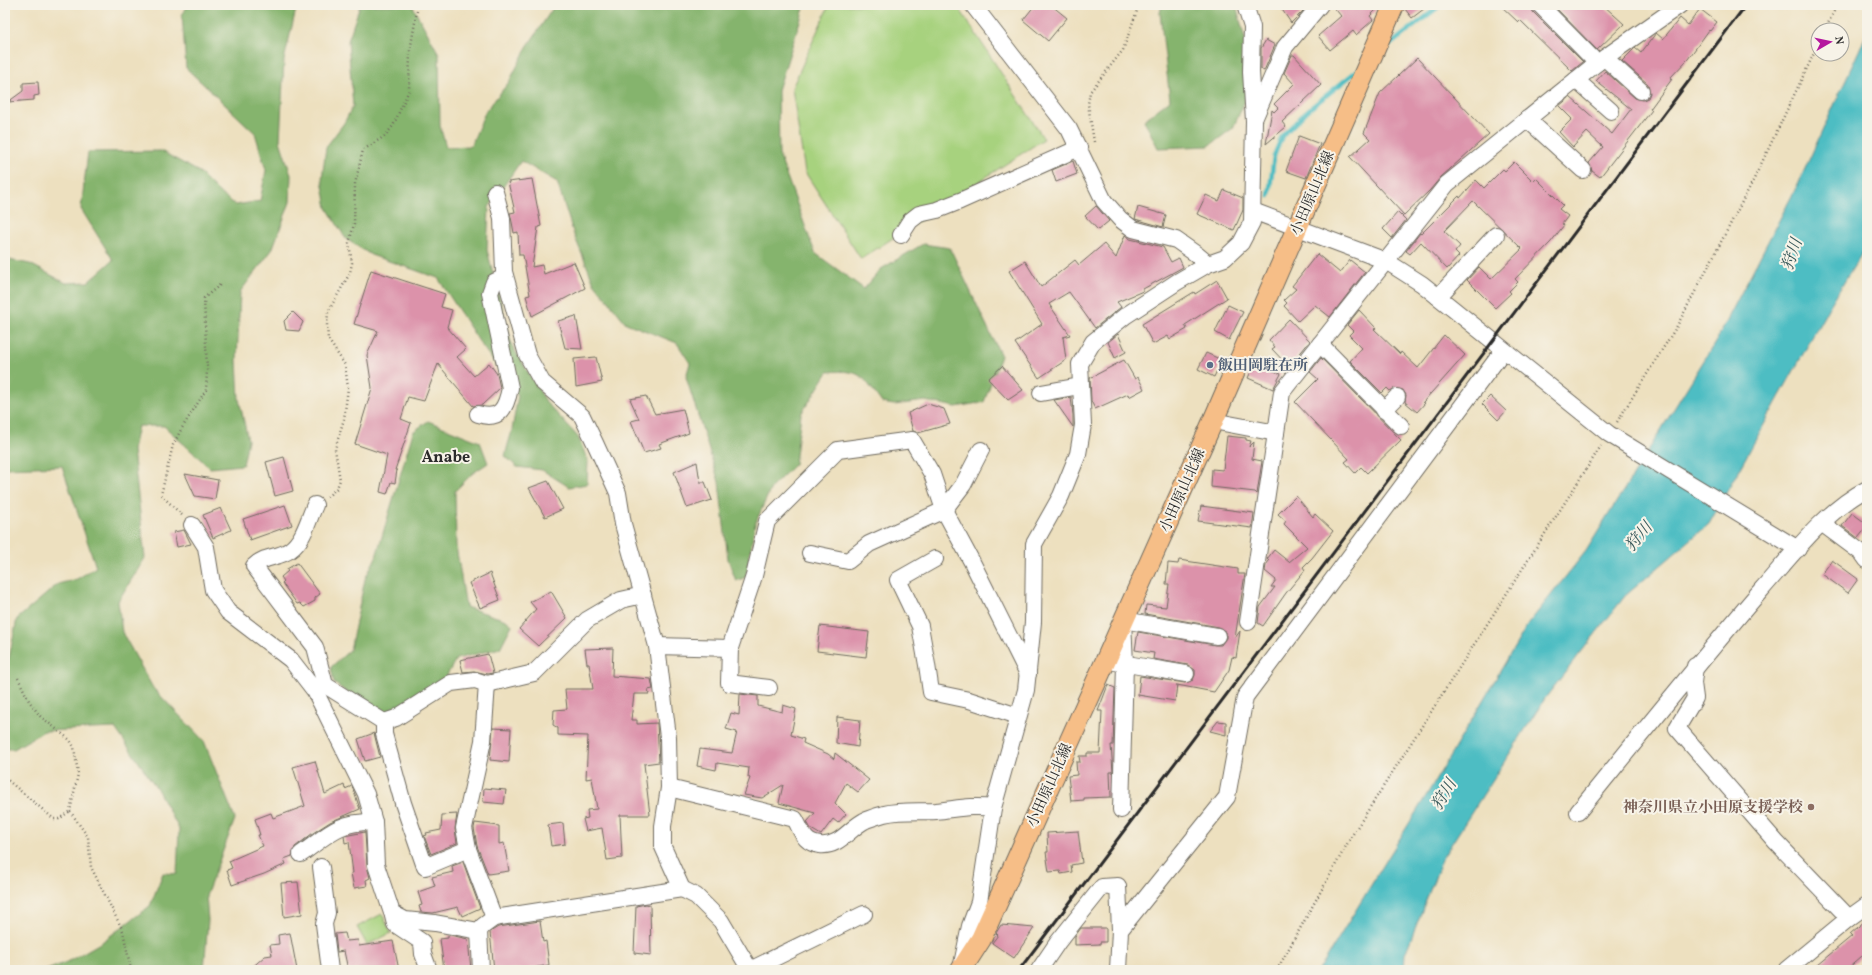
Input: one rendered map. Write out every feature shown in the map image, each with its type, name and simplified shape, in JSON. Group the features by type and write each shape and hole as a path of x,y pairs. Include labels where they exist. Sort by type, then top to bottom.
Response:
{"main road":[{"name":"小田原山北線","path":"961,970 981,939 1213,421 1394,5"}],"street":[{"path":"974,5 1069,129 1104,202 1120,219 1134,229 1176,240 1208,264"},
{"path":"961,970 970,926 979,902 993,808 1028,674 1033,622 1034,544 1061,496 1078,454 1083,425 1080,364 1093,342 1125,316 1208,264 1225,258 1241,243 1252,222 1253,211 1251,199 1254,121 1251,72 1252,27 1245,5"},
{"path":"1254,121 1285,47 1320,5"},
{"path":"1540,5 1601,60 1641,91"},
{"path":"1248,622 1282,392 1447,184 1601,60 1680,5"},
{"path":"1576,80 1611,111"},
{"path":"1527,119 1583,170"},
{"path":"901,235 910,221 919,214 937,210 960,201 1079,148"},
{"path":"495,192 502,218 505,277 527,355 542,382 582,416 618,493 623,524 657,646 668,737 669,788 663,826 663,847 682,889"},
{"path":"1253,211 1386,262 1422,284 1503,351 1609,434 1798,549"},
{"path":"1438,296 1496,234"},
{"path":"478,414 488,417 499,414 508,402 510,388 490,293 494,282 505,277"},
{"path":"1320,344 1401,426"},
{"path":"1120,930 1226,797 1245,698 1503,351"},
{"path":"1041,393 1080,386"},
{"path":"1384,410 1397,397"},
{"path":"1213,421 1276,433"},
{"path":"769,688 729,683 730,648 754,576 767,521 838,450 912,440 932,474 944,510 972,562 1028,674"},
{"path":"810,553 848,561 869,544 944,510 963,485 981,450"},
{"path":"1578,812 1695,666 1798,549 1849,498 1867,489"},
{"path":"315,505 304,532 290,550 258,561 254,566 315,647 320,688 366,794 374,822 376,864 395,924 422,942 423,954 429,970"},
{"path":"1823,524 1862,553 1867,560"},
{"path":"192,525 206,547 213,590 228,612 291,660 320,688 384,722 396,718 451,683 475,680 486,684 534,674 587,620 621,600 643,594"},
{"path":"936,559 898,580 920,626 930,692 969,700 1018,716"},
{"path":"1121,810 1125,664 1123,620 1217,636"},
{"path":"657,646 730,648"},
{"path":"1106,660 1186,674"},
{"path":"1695,666 1693,683 1695,698 1677,728 1776,842 1861,912 1786,970"},
{"path":"486,684 483,741 464,828 468,849 494,918"},
{"path":"384,722 384,734 403,803 425,867 468,849"},
{"path":"669,788 795,819 803,837 809,842 819,845 830,845 864,821 884,814 904,811 935,811 974,805 993,808"},
{"path":"301,854 338,828 347,824 374,822"},
{"path":"321,867 327,913 324,924 330,970"},
{"path":"1039,970 1058,942 1102,887 1118,886 1120,930 1118,970"},
{"path":"481,970 480,931 494,918 682,889 696,896 721,921 750,970 864,914"},
{"path":"392,913 405,920 435,923 480,931"}],"path":[{"path":"315,505 331,495 337,488 340,480 335,449 344,419 348,388 345,365 328,339 328,312 350,273 352,263 349,243 354,224 355,184 363,150 385,136 393,126 409,90 410,50 418,5"},
{"path":"1089,171 1094,142 1088,104 1090,92 1123,50 1139,5"},
{"path":"1829,22 1837,5"},
{"path":"1277,970 1351,837 1677,326 1754,179 1810,62"},
{"path":"192,525 161,495 173,445 206,390 207,370 204,298 221,284"},
{"path":"5,778 54,819 59,818 70,811 78,774 74,747 70,740 40,716 29,701 18,678"},
{"path":"70,811 88,836 92,872 123,931 131,970"}],"green space":[{"path":"188,5 297,5 284,60 280,141 291,175 290,202 272,250 240,292 237,360 239,399 248,440 243,465 210,468 164,426 138,426 133,450 145,558 118,601 122,632 153,688 204,741 235,819 206,896 208,920 204,970 47,970 69,961 102,942 150,906 163,873 177,874 179,829 156,787 115,728 44,731 14,749 5,749 5,663 9,658 17,619 58,584 77,579 96,567 62,466 5,468 5,259 30,264 66,283 88,282 113,260 81,209 88,152 161,151 199,172 221,194 236,205 260,201 266,170 255,133 186,68 182,15"},
{"path":"360,5 412,5 439,54 440,126 446,147 471,146 485,112 509,82 527,47 555,5 805,5 778,90 779,155 815,253 864,289 881,269 923,244 950,248 1001,356 984,402 956,407 925,401 894,405 882,403 861,376 855,373 840,371 828,372 801,414 795,464 771,488 755,524 746,577 736,581 728,559 719,482 686,377 690,363 677,343 626,323 594,283 574,235 557,182 521,161 489,207 487,250 512,346 547,403 578,437 588,461 587,484 569,487 542,470 517,467 505,456 512,430 518,395 480,343 438,278 371,255 346,239 327,208 322,179 326,147 344,123 353,106 348,41"},
{"path":"829,5 954,5 959,8 1044,139 861,259 805,172 792,88"},
{"path":"1162,5 1236,5 1249,54 1245,101 1233,128 1209,146 1158,148 1144,120 1170,100 1160,13"},
{"path":"428,421 480,442 488,463 473,473 455,491 456,546 466,607 506,620 512,625 500,648 456,659 446,677 387,721 334,683 331,667 350,650 365,579 376,557 413,432"},
{"path":"382,914 391,933 367,945 357,927"}],"water":[{"name":"狩川","path":"1867,33 1867,245 1829,307 1709,524 1625,596 1546,697 1443,857 1405,954 1404,970 1319,970 1440,773 1528,624 1586,551 1716,341 1798,184"}],"building":[{"path":"1035,5 1051,5 1067,18 1048,41 1023,20"},
{"path":"1279,5 1299,5 1303,11 1291,23"},
{"path":"1332,5 1381,5 1370,16 1373,20 1356,35 1353,31 1330,50 1318,36 1341,16"},
{"path":"1405,5 1429,5 1412,18 1405,9"},
{"path":"1500,5 1531,5 1533,12 1583,62 1572,71 1520,20 1518,22"},
{"path":"1553,5 1603,5 1624,24 1597,50"},
{"path":"1700,9 1717,22 1710,31 1709,30 1688,59 1670,78 1672,79 1650,109 1652,110 1600,177 1592,171 1589,163 1603,147 1587,132 1573,147 1559,132 1572,119 1559,106 1570,97 1612,134 1631,109 1596,81 1605,71 1635,98 1643,100 1648,98 1650,93 1648,84 1622,61 1635,48 1641,53 1656,33 1663,39 1680,18 1688,25"},
{"path":"1266,40 1275,45 1264,71 1261,69 1261,48"},
{"path":"1292,55 1294,55 1321,85 1282,122 1286,127 1266,144 1272,110 1274,112 1278,108 1274,104 1294,84 1284,73"},
{"path":"1417,58 1489,134 1441,177 1404,215 1350,157 1370,139 1364,133 1380,93"},
{"path":"38,82 39,95 34,96 34,100 8,102 23,91 23,83"},
{"path":"1299,136 1320,144 1306,178 1286,171"},
{"path":"1073,161 1077,174 1056,182 1052,170"},
{"path":"1514,162 1533,181 1536,178 1563,205 1559,209 1568,216 1562,224 1564,225 1551,242 1515,279 1518,282 1509,291 1511,293 1495,308 1467,280 1479,267 1491,279 1522,249 1473,201 1444,231 1460,246 1455,252 1459,256 1447,269 1421,242 1410,254 1406,251 1420,233 1421,234 1459,196 1460,198 1476,180 1484,188 1503,169 1505,171"},
{"path":"532,179 541,226 538,227 532,267 542,265 544,274 574,262 585,288 532,316 526,296 530,295 523,255 519,255 518,232 514,233 510,213 515,212 508,182"},
{"path":"1224,190 1243,198 1243,210 1234,230 1197,214 1206,195 1219,201"},
{"path":"1096,206 1109,221 1098,230 1085,216"},
{"path":"1138,207 1166,215 1163,227 1135,219"},
{"path":"1398,212 1406,220 1392,238 1383,229"},
{"path":"1125,235 1130,239 1163,247 1171,262 1179,258 1183,267 1143,289 1143,291 1117,302 1121,307 1095,328 1069,292 1049,304 1070,335 1063,337 1066,360 1039,378 1015,343 1042,324 1009,271 1025,261 1041,287 1075,260 1079,265 1104,244 1116,258"},
{"path":"1317,254 1340,273 1350,260 1365,272 1330,317 1315,305 1298,321 1284,306 1287,303 1284,300 1296,289 1292,286"},
{"path":"371,270 445,294 441,307 452,310 447,327 466,349 457,357 474,376 489,363 497,374 500,388 482,405 473,406 438,364 424,401 408,397 401,419 411,423 395,470 397,470 395,483 391,482 387,494 380,492 387,455 355,444 372,388 367,355 378,331 354,324"},
{"path":"1217,280 1227,298 1185,325 1187,329 1170,339 1168,336 1153,344 1142,324 1194,292 1195,294"},
{"path":"1228,305 1243,312 1229,340 1215,332"},
{"path":"1359,310 1376,328 1374,329 1400,354 1401,352 1418,368 1444,335 1465,355 1423,402 1425,403 1417,412 1405,402 1406,395 1403,390 1395,388 1390,391 1387,388 1382,393 1350,361 1362,348 1349,335 1353,331 1347,325"},
{"path":"293,312 303,322 299,331 286,330 284,321"},
{"path":"576,316 582,349 565,348 558,321"},
{"path":"1289,319 1310,341 1289,367 1272,349 1275,347 1269,340"},
{"path":"1118,334 1126,352 1115,358 1108,342"},
{"name":"飯田岡駐在所","path":"1206,353 1222,360 1214,377 1198,369"},
{"path":"596,357 602,382 576,387 574,359"},
{"path":"1321,358 1401,440 1367,473 1361,467 1355,473 1345,462 1349,459 1295,402 1318,379 1310,372"},
{"path":"1124,360 1135,379 1138,377 1144,389 1129,397 1128,394 1095,409 1091,401 1090,378"},
{"path":"1255,363 1281,374 1273,389 1248,378"},
{"path":"1002,366 1023,390 1008,400 988,379"},
{"path":"646,396 655,414 683,409 689,433 659,444 661,448 644,453 631,421 639,419 630,399"},
{"path":"1490,396 1506,411 1498,420 1482,404"},
{"path":"1071,397 1073,415 1073,427 1054,400"},
{"path":"928,404 944,409 950,424 918,433 913,431 908,413"},
{"path":"1227,436 1246,438 1246,440 1251,441 1249,447 1254,442 1252,459 1262,461 1257,494 1255,492 1211,487 1212,469 1223,470"},
{"path":"284,457 293,491 275,496 266,462"},
{"path":"697,462 700,482 705,482 712,500 687,508 674,472"},
{"path":"185,474 218,480 215,499 195,496"},
{"path":"548,481 563,509 545,517 529,488"},
{"path":"1296,496 1313,517 1315,514 1333,531 1303,567 1305,570 1286,593 1263,626 1258,623 1260,607 1275,587 1271,587 1276,580 1265,571 1266,565 1269,561 1267,559 1274,550 1289,562 1307,547 1284,524 1286,521 1278,514"},
{"path":"285,505 292,525 250,540 243,519"},
{"path":"1201,506 1254,513 1252,528 1198,521"},
{"path":"221,508 231,530 213,538 203,515"},
{"path":"1852,513 1867,524 1867,527 1858,538 1842,526"},
{"path":"184,530 191,544 177,547 174,532"},
{"path":"1179,560 1238,569 1238,574 1245,574 1235,638 1240,631 1236,658 1232,657 1229,670 1214,692 1177,685 1175,701 1138,695 1140,676 1185,683 1193,680 1195,670 1188,665 1153,659 1154,653 1135,650 1138,632 1215,645 1221,645 1226,638 1226,632 1219,627 1145,614 1146,605 1166,607 1169,584 1166,584 1168,563 1178,564"},
{"path":"1832,560 1858,579 1848,593 1822,574"},
{"path":"297,563 320,594 315,598 315,601 304,607 300,603 297,604 282,583 284,581 281,577 288,571 287,569"},
{"path":"490,573 500,600 480,608 469,583"},
{"path":"551,591 567,618 538,646 519,629 536,609 530,602"},
{"path":"820,626 869,632 866,657 817,651"},
{"path":"613,648 612,676 651,679 653,689 648,690 649,694 634,694 631,720 637,720 637,724 657,723 659,762 644,764 650,815 620,815 622,858 607,860 602,828 586,831 583,819 588,818 587,810 597,809 592,778 586,779 588,736 558,735 558,728 553,725 554,710 567,709 565,689 593,689 585,649"},
{"path":"488,654 493,673 487,674 474,671 463,672 460,660"},
{"path":"1108,685 1115,688 1113,745 1111,745 1113,772 1110,772 1111,797 1084,798 1084,800 1071,801 1068,776 1077,775 1076,762 1080,762 1079,756 1087,756 1087,753 1100,753 1102,711 1098,711"},
{"path":"740,694 758,696 758,706 782,712 783,705 796,709 791,735 804,739 803,743 828,754 834,759 835,753 869,780 858,792 846,783 835,803 846,814 838,823 833,819 821,835 811,829 807,822 815,813 779,803 783,785 762,798 744,795 750,778 748,777 749,768 717,763 716,770 697,766 700,749 732,753 737,732 726,729 731,713 739,715"},
{"path":"837,717 860,720 858,747 836,743"},
{"path":"1218,721 1226,722 1226,735 1210,731"},
{"path":"493,728 511,729 509,762 490,760"},
{"path":"374,733 380,757 365,761 358,739"},
{"path":"315,761 325,794 344,785 345,789 352,786 360,809 330,822 313,833 295,847 292,856 284,859 286,864 264,874 232,885 227,870 232,868 229,861 263,846 258,835 260,835 255,819 271,813 273,818 305,806 293,767"},
{"path":"484,788 506,790 504,804 483,802"},
{"path":"457,814 455,829 457,843 431,854 424,836 427,835 426,833 441,830 442,815"},
{"path":"475,823 499,826 499,844 504,843 509,871 488,874 477,846 474,828"},
{"path":"563,823 565,844 551,846 548,825"},
{"path":"1078,831 1082,863 1071,865 1072,872 1061,874 1060,871 1049,872 1046,852 1048,852 1047,833"},
{"path":"365,832 367,866 370,878 366,880 367,886 354,888 351,873 353,873 349,842 345,843 344,836"},
{"path":"463,862 480,908 462,916 458,907 433,913 421,912 419,906 422,905 418,892 435,886 432,877 453,872 452,866"},
{"path":"298,882 302,914 284,917 281,883"},
{"path":"646,904 650,905 651,955 634,953 636,906"},
{"path":"1867,919 1867,951 1862,956 1846,970 1811,970 1852,936 1850,934"},
{"path":"540,921 543,942 546,941 549,965 527,969 494,970 490,932 498,927"},
{"path":"1001,925 1034,928 1014,958 992,943 998,935 996,933"},
{"path":"1081,928 1106,928 1106,942 1100,942 1100,944 1075,945 1075,936"},
{"path":"290,933 297,970 249,970 265,956 272,955 270,945 279,944 278,935"},
{"path":"345,933 347,941 358,940 359,946 393,941 399,970 348,970 344,951 337,952 335,934"},
{"path":"450,935 468,939 471,970 444,970 440,939 448,938"}],"waterway":[{"path":"1382,51 1441,5"},
{"path":"1269,196 1274,156 1282,136 1308,110 1358,70"}],"railway":[{"path":"1019,970 1746,5"}],"place":[{"name":"飯田岡駐在所","path":"1210,365"},
{"name":"神奈川県立小田原支援学校","path":"1811,807"}],"district":[{"name":"Anabe","path":"446,456"}]}
